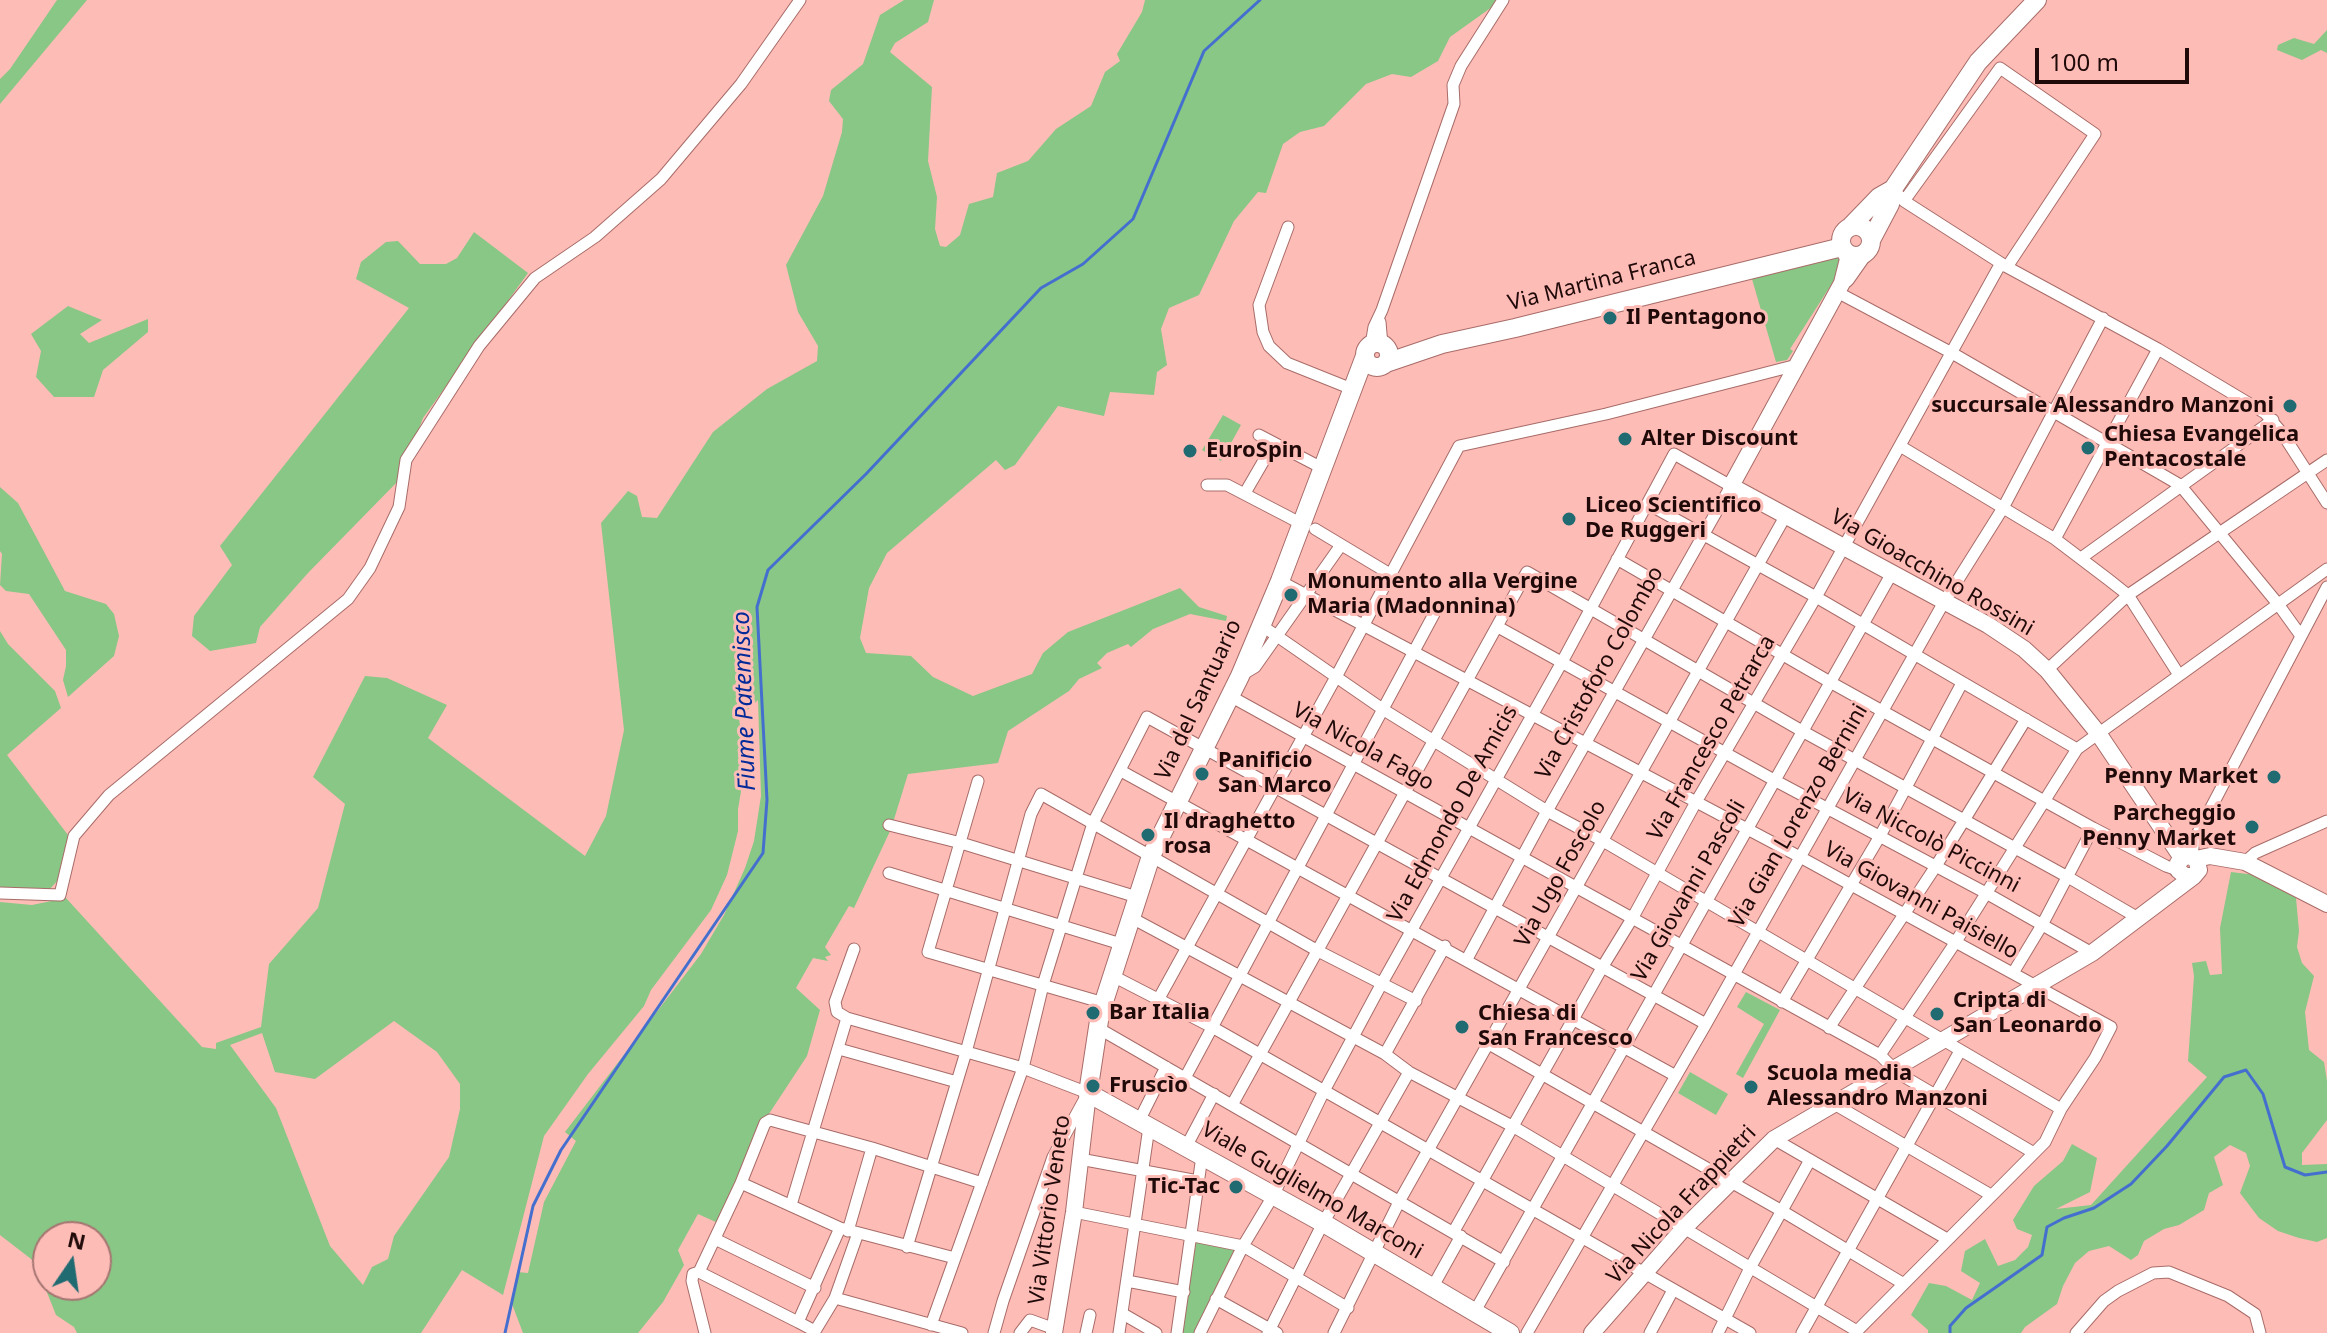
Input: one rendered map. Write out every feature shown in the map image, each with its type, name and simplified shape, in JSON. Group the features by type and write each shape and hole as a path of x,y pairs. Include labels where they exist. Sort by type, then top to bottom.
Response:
{"main road":[{"name":"Via Martina Franca","path":"1868,246 1890,204 1899,195 1978,62 2037,0"},
{"name":"Via Martina Franca","path":"1378,354 1422,349 1794,257 1846,239 1879,197 1899,195"},
{"path":"1864,228 1868,246 1853,255 1846,239 1864,228"},
{"name":"Via del Santuario","path":"1088,1093 1104,1003 1151,856 1240,676 1280,581 1308,526 1322,468 1352,389 1378,354"},
{"name":"Via del Santuario","path":"1339,422 1378,354"},
{"name":"Viale Guglielmo Marconi","path":"1088,1093 1325,1224 1510,1333"}],"street":[{"path":"0,893 60,895 74,836 109,795 348,599 370,568 399,507 406,460 479,346 535,278 595,237 661,179 741,84 800,0"},
{"name":"Via del Santuario","path":"1378,354 1382,310 1454,104 1453,85 1461,66 1503,0"},
{"name":"Via Francesco Petrarca","path":"1432,1288 1483,1181 1952,353 2004,265 2095,134 2000,68 1899,195"},
{"path":"1899,195 2004,265 2158,349 2265,413 2273,420 2327,503"},
{"path":"1288,227 1259,305 1263,332 1269,346 1287,363 1352,389"},
{"name":"Via Cristoforo Colombo","path":"1467,959 1840,287 1848,259 1846,239"},
{"name":"Via Cristoforo Colombo","path":"1840,287 1852,274 1868,246"},
{"path":"1840,287 2180,486 2301,636"},
{"name":"Via Gian Lorenzo Bernini","path":"1527,1333 1644,1133 1944,602 2003,508 2103,318"},
{"path":"2055,539 2158,349"},
{"path":"1158,1000 1459,446 1606,414 1797,365"},
{"path":"2081,558 2273,420"},
{"path":"1259,435 1322,468"},
{"path":"1245,493 1274,443"},
{"path":"1900,446 2055,539 2128,595 2179,675"},
{"name":"Via Gioacchino Rossini","path":"1674,454 1988,625 2024,649 2047,670 2098,733 2190,865"},
{"name":"Via Edmondo De Amicis","path":"1200,1333 1382,983 1562,662 1674,454"},
{"path":"2047,670 2128,595 2327,460"},
{"path":"1207,485 1227,485 1245,493 1390,574"},
{"path":"1648,504 1816,597 2077,749"},
{"name":"Via Ugo Foscolo","path":"1334,1333 1400,1200 1786,515"},
{"path":"1240,676 1255,667 1341,545"},
{"path":"1617,559 1830,682 2166,866 2190,865 2210,856 2245,862 2327,904"},
{"path":"1880,1055 1955,943 2077,749 2327,569"},
{"path":"1232,1105 1527,572 1802,731 2140,919"},
{"name":"Via Giovanni Pascoli","path":"1474,1313 1892,573"},
{"name":"Via Giovanni Paisiello","path":"1280,581 1532,713 2111,1027 2095,1058 2061,1109"},
{"path":"2190,865 2194,840 2327,587"},
{"path":"1185,1078 1434,614"},
{"path":"1130,917 1354,1036 1409,1072 1514,1127 1856,1332 2045,1142 2061,1109 1547,811 1384,710 1261,625"},
{"name":"Via Niccolò Piccinni","path":"1498,627 2092,953"},
{"path":"1782,1002 1880,836 1962,683"},
{"name":"Via Nicola Fago","path":"1230,696 1880,1055 1936,1096 2034,1153"},
{"path":"931,1325 1023,1068 1043,985 1093,823 1147,717 1706,1024"},
{"path":"1829,1028 1936,866 2026,719"},
{"path":"1121,771 1445,946 1676,1076"},
{"path":"978,781 928,952 1104,1003"},
{"path":"907,1247 966,1052 1031,814 1041,794 1318,951 1416,1001"},
{"path":"2245,862 2255,853 2327,821"},
{"path":"889,825 961,843 1137,897"},
{"path":"2013,973 2093,828"},
{"name":"Via Nicola Frappietri","path":"1592,1333 1684,1228 1774,1139 2092,953 2140,919 2190,865"},
{"path":"889,873 1121,944"},
{"path":"1385,1054 1445,946"},
{"path":"854,949 835,1002 837,1012 847,1018 1023,1068 1088,1093 1053,1157 994,1333"},
{"path":"1113,976 1212,1027 1750,1333"},
{"path":"791,1205 847,1018"},
{"path":"1098,1028 1504,1262"},
{"path":"1489,1044 1904,1284"},
{"path":"839,1049 957,1082"},
{"path":"1802,1333 1960,1051"},
{"path":"1119,1333 1142,1171 1144,1124 1166,1067"},
{"path":"1216,1299 1272,1332 1295,1276 1409,1072"},
{"name":"Via Vittorio Veneto","path":"1055,1331 1074,1212 1088,1093"},
{"path":"1177,1333 1198,1181 1194,1152 1214,1094"},
{"path":"1834,1104 1991,1195"},
{"path":"699,1272 765,1123 775,1121 814,1131 982,1183"},
{"path":"1774,1139 1947,1239"},
{"path":"705,1333 692,1281 693,1274 699,1272 815,1332 835,1298 849,1231 872,1148"},
{"path":"1080,1159 1198,1181"},
{"path":"1718,1333 1810,1160"},
{"path":"741,1183 849,1231 955,1258"},
{"path":"1074,1212 1243,1246 1348,1308"},
{"path":"798,1322 849,1231"},
{"path":"715,1239 815,1288"},
{"path":"2076,1333 2104,1301 2118,1291 2153,1273 2169,1272 2186,1276 2228,1296 2255,1314 2260,1333"},
{"path":"1127,1281 1184,1292"},
{"path":"1650,1333 1673,1290"},
{"path":"835,1298 962,1333"},
{"path":"1123,1314 1156,1333"},
{"path":"1086,1333 1090,1315"},
{"path":"1020,1333 1030,1320 1055,1331"}],"green space":[{"path":"57,0 87,0 0,104 0,79"},
{"path":"904,0 934,0 928,22 895,43 890,52 932,87 928,161 937,197 935,229 940,246 946,247 960,235 969,204 993,197 997,173 1028,161 1056,129 1091,106 1105,72 1120,61 1117,54 1142,12 1145,0 1496,0 1492,7 1450,37 1438,61 1411,77 1392,74 1366,84 1324,126 1300,132 1283,144 1266,193 1258,192 1234,221 1199,295 1169,308 1161,329 1167,365 1157,372 1154,395 1110,392 1104,416 1058,406 1015,465 1005,470 996,460 887,553 869,588 860,638 866,653 911,656 933,677 973,696 1032,674 1043,653 1068,632 1180,588 1199,607 1227,616 1226,621 1190,614 1153,629 1131,647 1128,644 1107,653 1097,663 1102,668 1079,679 1069,691 1008,731 998,763 908,774 891,829 854,908 849,906 825,947 831,955 825,957 828,961 813,958 796,988 820,1010 807,1056 761,1126 718,1223 698,1214 678,1250 684,1265 663,1302 638,1333 523,1333 512,1304 517,1272 528,1273 544,1202 576,1141 565,1132 701,954 724,915 745,868 754,841 761,796 758,700 739,718 745,768 738,809 738,831 727,875 711,910 651,990 644,1006 588,1074 544,1136 503,1295 462,1270 421,1333 77,1333 74,1327 56,1315 50,1301 112,1301 112,1221 32,1221 32,1260 0,1235 0,902 32,905 66,898 202,1047 216,1049 216,1043 261,1027 269,964 318,908 345,804 313,777 365,676 387,678 447,705 428,738 585,856 606,816 624,730 601,523 628,491 637,496 642,517 657,518 713,432 767,389 817,361 818,346 798,312 786,265 823,196 842,132 843,119 829,101 831,90 863,64 880,15","holes":["394,1021 437,1052 460,1084 460,1109 449,1157 394,1236 388,1259 372,1267 363,1285 330,1246 276,1108 230,1045 262,1033 275,1072 315,1079"]},
{"path":"2327,30 2327,53 2321,50 2302,60 2277,50 2278,45 2294,38 2314,44"},
{"path":"474,232 528,273 423,418 400,479 260,627 256,643 210,651 192,636 194,616 232,565 220,546 409,308 356,279 361,262 386,242 398,241 420,264 446,264 457,258"},
{"path":"1832,254 1840,260 1840,271 1790,349 1793,351 1787,360 1776,362 1752,279"},
{"path":"68,306 102,320 80,334 89,343 148,319 148,332 103,370 94,397 54,397 36,377 41,351 31,334"},
{"path":"1223,415 1241,425 1221,461 1202,450"},
{"path":"0,487 18,503 65,591 106,604 114,614 119,636 114,656 68,697 63,680 66,650 29,594 6,591 0,585"},
{"path":"0,631 8,644 55,691 61,708 7,755 68,835 60,878 48,891 0,889"},
{"path":"2231,872 2256,875 2296,898 2297,947 2302,963 2314,976 2305,1012 2309,1050 2324,1062 2327,1081 2327,1120 2302,1153 2302,1165 2327,1164 2327,1238 2317,1242 2299,1238 2278,1231 2259,1218 2240,1193 2250,1166 2246,1153 2230,1145 2214,1157 2223,1185 2209,1193 2204,1210 2144,1241 2138,1255 2131,1260 2109,1246 2089,1251 2075,1263 2057,1304 2021,1333 1928,1333 1911,1315 1929,1283 1946,1286 1972,1300 1980,1283 1961,1271 1965,1251 1985,1239 1998,1266 2015,1260 2028,1247 2032,1235 2017,1229 2013,1220 2034,1186 2063,1161 2072,1144 2097,1158 2090,1192 2056,1209 2091,1205 2207,1077 2188,1061 2194,976 2192,963 2206,961 2210,975 2222,974 2220,928"},
{"path":"1746,992 1780,1010 1743,1078 1736,1074 1764,1024 1737,1007"},
{"path":"1690,1072 1728,1094 1716,1115 1678,1093"},
{"path":"1196,1242 1235,1250 1195,1333 1181,1333"}],"waterway":[{"name":"Fiume Patemisco","path":"505,1333 533,1206 561,1150 763,853 767,800 757,607 768,570 866,474 1041,288 1083,264 1133,219 1204,51 1260,0"},
{"path":"1950,1333 1950,1326 1966,1308 2042,1255 2047,1227 2094,1208 2131,1184 2224,1077 2246,1070 2263,1094 2285,1167 2305,1175 2327,1172"}],"place":[{"name":"Il Pentagono","path":"1610,318"},
{"name":"succursale Alessandro Manzoni","path":"2290,406"},
{"name":"Alter Discount","path":"1625,439"},
{"name":"Chiesa Evangelica Pentacostale","path":"2088,448"},
{"name":"EuroSpin","path":"1190,451"},
{"name":"Liceo Scientifico De Ruggeri","path":"1569,519"},
{"name":"Monumento alla Vergine Maria (Madonnina)","path":"1291,595"},
{"name":"Panificio San Marco","path":"1202,774"},
{"name":"Penny Market","path":"2274,777"},
{"name":"Parcheggio Penny Market","path":"2252,827"},
{"name":"Il draghetto rosa","path":"1148,835"},
{"name":"Bar Italia","path":"1093,1013"},
{"name":"Cripta di San Leonardo","path":"1937,1014"},
{"name":"Chiesa di San Francesco","path":"1462,1027"},
{"name":"Fruscìo","path":"1093,1086"},
{"name":"Scuola media Alessandro Manzoni","path":"1751,1087"},
{"name":"Tic-Tac","path":"1236,1187"}]}
